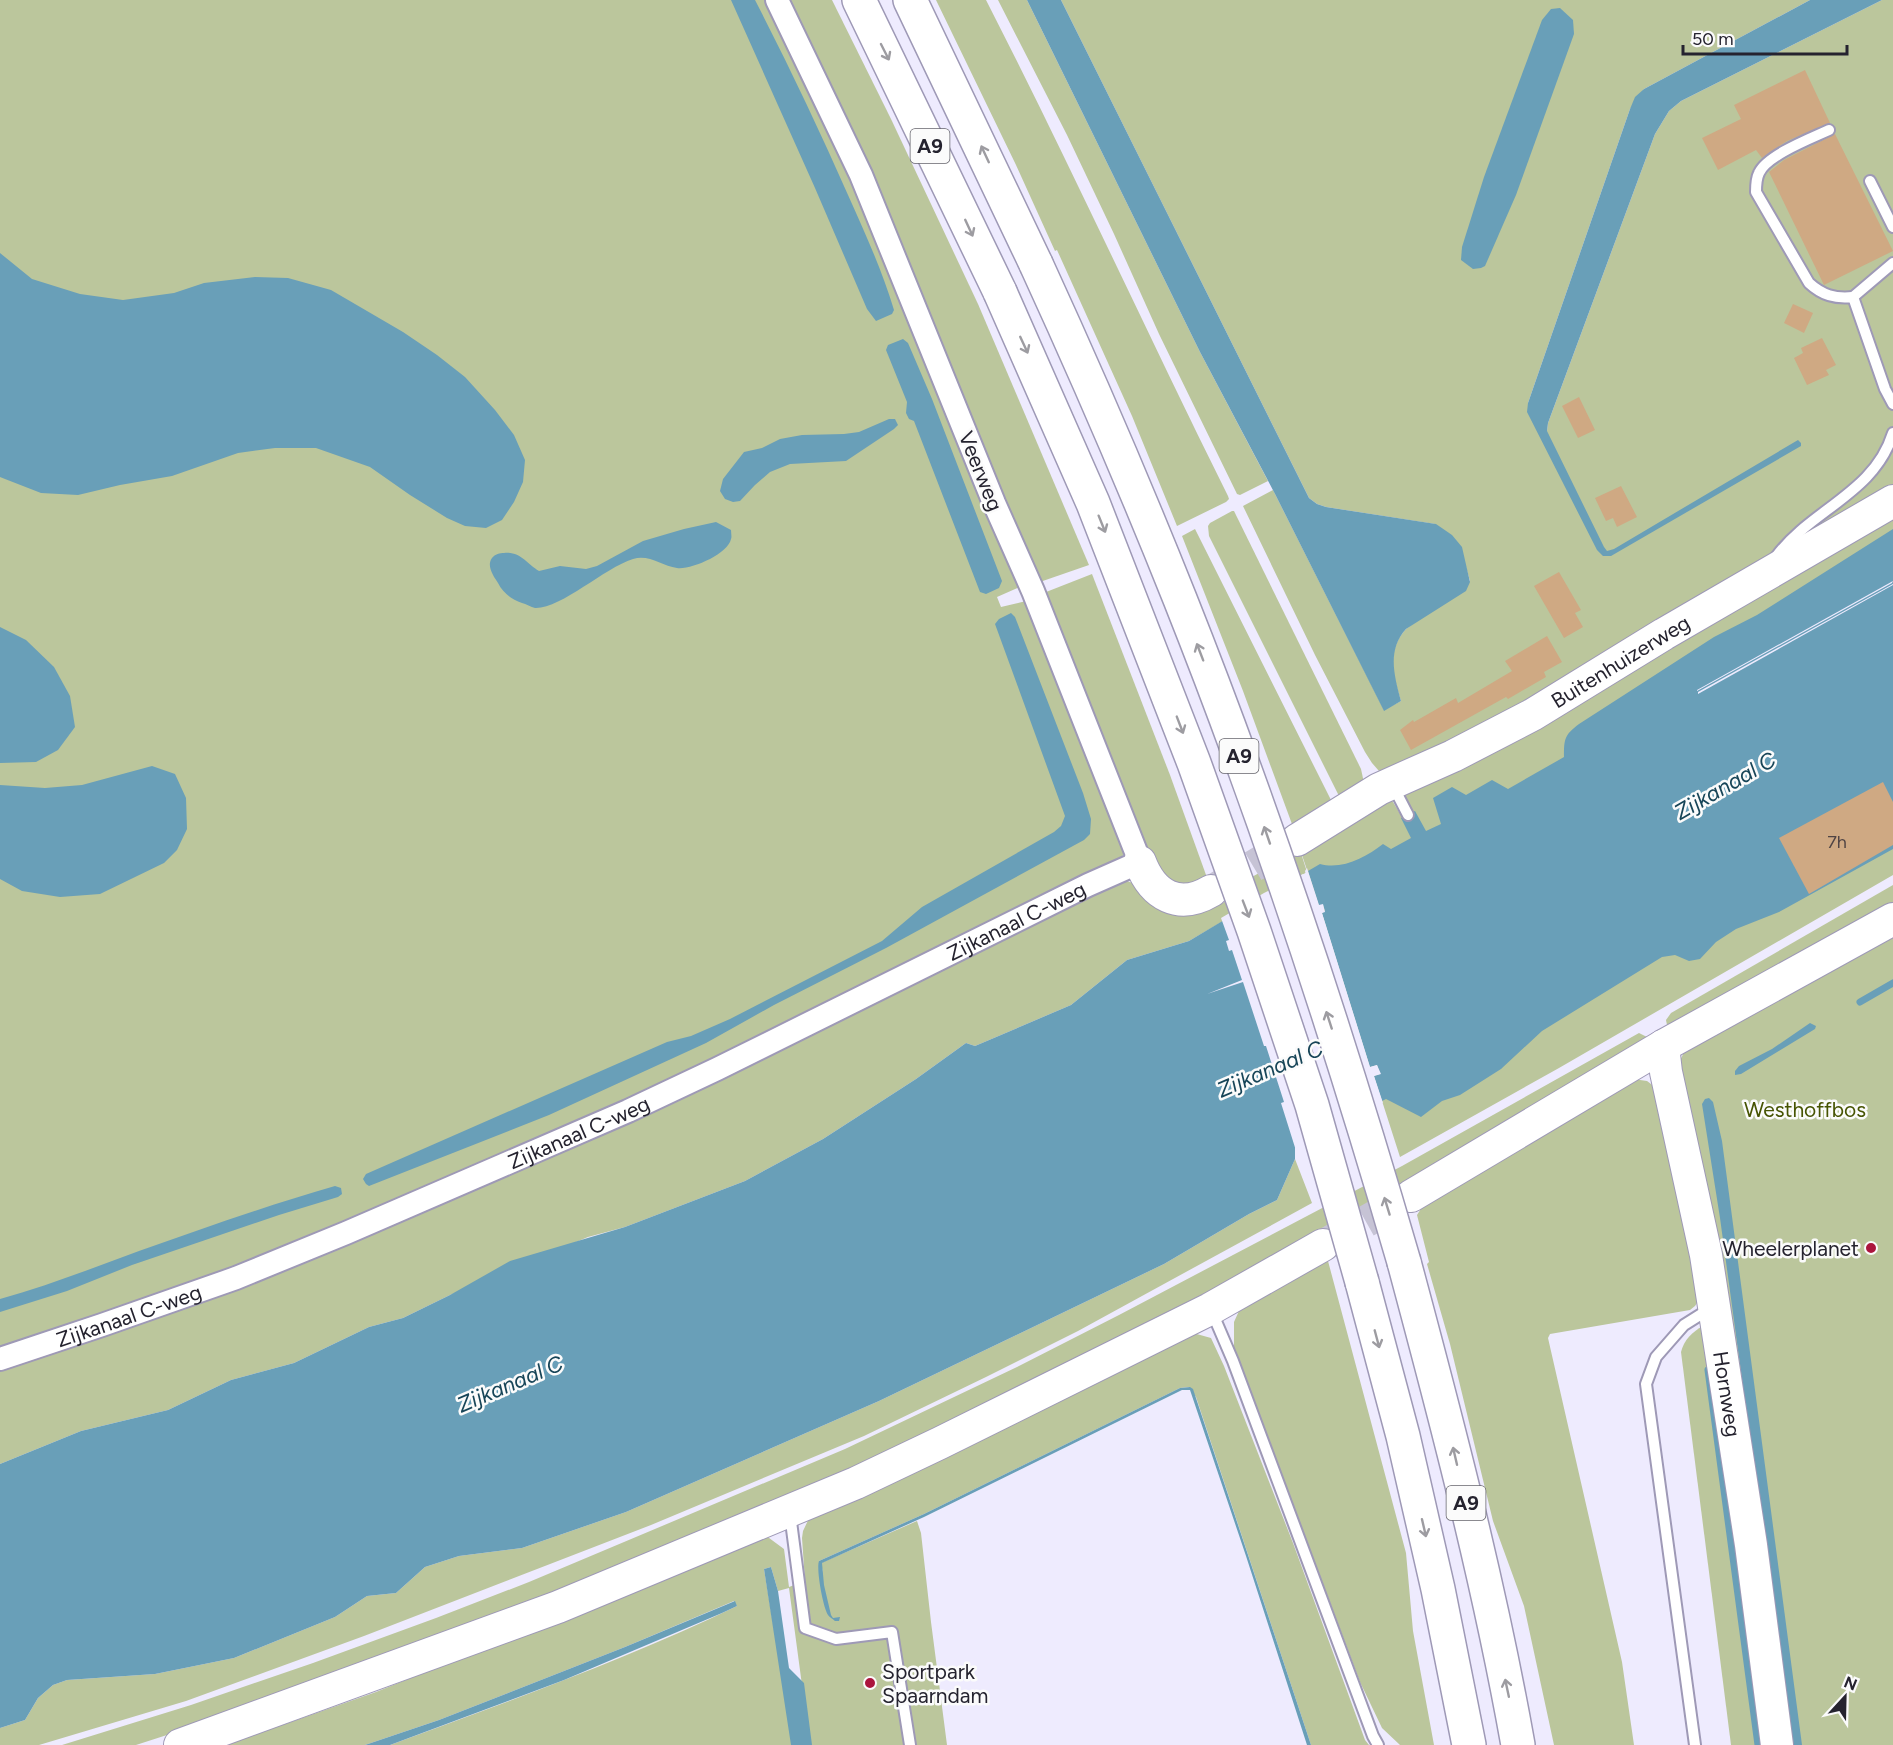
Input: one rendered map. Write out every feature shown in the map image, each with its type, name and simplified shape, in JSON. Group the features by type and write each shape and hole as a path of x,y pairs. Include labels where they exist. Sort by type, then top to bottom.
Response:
{"highway":[{"name":"A9","path":"859,0 1000,292 1094,503 1194,763 1254,931 1312,1105 1362,1282 1408,1458 1438,1589 1469,1745"},
{"name":"A9","path":"910,0 1075,349 1180,600 1246,774 1354,1096 1404,1262 1441,1398 1481,1567 1518,1745"}],"street":[{"name":"Veerweg","path":"777,0 861,175 994,502 1033,591 1140,862 1152,885 1169,896 1187,900 1195,899 1211,891"},
{"name":"Buitenhuizerweg","path":"1297,840 1391,783 1453,756 1532,714 1664,634 1893,501"},
{"name":"Zijkanaal C-weg","path":"0,1359 174,1301 248,1273 346,1233 617,1115 717,1069 1088,885 1140,862"},
{"path":"1411,1196 1663,1046 1893,919"},
{"name":"Hornweg","path":"1663,1046 1666,1072 1706,1255 1751,1545 1778,1745"},
{"path":"180,1745 558,1606 856,1483 1210,1310 1323,1245"}],"lane":[{"path":"1829,130 1790,147 1763,167 1759,172 1756,192 1809,283 1817,291 1833,297 1853,297 1893,263"},
{"path":"1870,181 1893,227"},
{"path":"1853,297 1885,389 1893,404"},
{"path":"1761,577 1792,538 1865,480 1884,456 1893,433"},
{"path":"1391,783 1408,815"},
{"path":"1695,1745 1646,1384 1656,1357 1684,1325 1714,1307"},
{"path":"1210,1310 1237,1372 1378,1745"},
{"path":"789,1511 805,1628 836,1639 892,1632 910,1745"}],"green space":[{"path":"0,0 765,0 870,225 1020,587 997,597 1001,607 1026,601 1124,850 1122,859 753,1038 729,1057 449,1175 438,1183 353,1225 0,1354"},
{"path":"780,0 832,0 978,304 1089,565 1037,583"},
{"path":"936,0 986,0 1228,496 1229,499 1226,502 1177,526 1132,416 1057,250 1055,251"},
{"path":"998,0 1027,0 1200,352 1268,481 1240,495 1237,494 1159,334 1067,135"},
{"path":"1061,0 1810,0 1644,89 1630,109 1528,403 1547,431 1655,134 1669,111 1681,101 1882,0 1893,0 1893,493 1616,657 1386,774 1379,771 1365,752 1315,655 1243,506 1273,490 1384,710 1401,701 1393,664 1400,637 1406,629 1470,581 1466,567 1435,524 1326,507 1309,498"},
{"path":"1893,508 1893,875 1400,1157 1374,1076 1380,1074 1377,1065 1370,1067 1322,913 1325,912 1319,906 1299,846 1390,797 1402,817 1413,812 1402,790"},
{"path":"1232,511 1361,769 1364,783 1341,800 1209,536 1210,523"},
{"path":"1195,529 1333,804 1296,835 1182,536"},
{"path":"1092,574 1170,775 1210,886 1180,887 1155,873 1041,594"},
{"path":"1300,850 1307,872 1189,941 1127,960 1071,1005 975,1046 966,1043 916,1079 823,1139 745,1181 625,1227 588,1237 450,1295 403,1318 369,1327 294,1363 231,1380 168,1410 81,1431 0,1464 0,1365 175,1306 1124,880 1200,906"},
{"path":"1893,885 1893,910 1670,1027 1667,1025 1666,1020 1671,1013"},
{"name":"Westhoffbos","path":"1893,932 1893,1745 1784,1745 1678,1065 1685,1050"},
{"path":"1639,1033 1647,1037 1409,1187 1365,1207 1323,1231 1309,1244 828,1485 285,1697 136,1745 62,1745 191,1705 436,1618 529,1582 845,1449 1017,1367 1119,1315 1402,1166"},
{"path":"1633,1079 1647,1081 1659,1090 1699,1300 1690,1310 1550,1334 1548,1338 1622,1662 1634,1745 1554,1745 1524,1606 1493,1521 1450,1344 1427,1264 1429,1262 1417,1215 1426,1201"},
{"path":"1295,1159 1312,1203 1078,1331 864,1436 651,1525 364,1636 186,1701 39,1745 0,1745 0,1728 25,1720 38,1698 53,1685 67,1680 155,1674 234,1658 335,1617 367,1596 396,1593 425,1567 459,1556 522,1548 626,1512 879,1401 1164,1264 1277,1200"},
{"path":"1328,1261 1406,1553 1413,1631 1434,1745 1400,1745 1382,1728 1360,1682 1234,1348 1234,1322 1243,1302 1293,1275"},
{"path":"1703,1326 1768,1745 1731,1745 1681,1352 1689,1337"},
{"path":"1193,1333 1211,1338 1224,1366 1293,1543 1365,1740 1369,1745 1311,1745 1196,1397 1189,1387 1180,1388 924,1514 819,1561 823,1573 821,1563 917,1521 921,1533 947,1745 810,1745 789,1588 778,1591 771,1567 764,1569 793,1745 390,1745 565,1680 695,1626 737,1606 734,1601 625,1647 439,1720 365,1745 226,1745 376,1692 765,1535 784,1549 789,1587 805,1581 802,1538 812,1512"}],"water":[{"path":"731,0 755,0 815,121 867,238 894,310 892,314 876,321 867,309"},
{"path":"1027,0 1061,0 1309,498 1326,507 1436,524 1452,535 1462,547 1470,582 1466,591 1406,629 1400,637 1396,645 1394,663 1401,701 1384,711 1275,494 1200,352"},
{"path":"1810,0 1882,0 1681,101 1669,111 1655,134 1547,431 1607,551 1798,440 1801,446 1611,556 1603,556 1597,550 1527,412 1528,403 1630,109 1635,97 1644,89"},
{"path":"1560,8 1573,20 1574,34 1516,195 1485,266 1473,269 1461,260 1462,247 1484,177 1542,20 1551,9"},
{"path":"0,253 32,279 80,294 123,300 174,293 204,283 255,277 288,278 331,290 403,332 437,355 465,377 495,410 514,435 525,460 523,482 514,502 502,520 486,528 465,526 447,518 370,467 316,448 275,448 238,453 172,476 78,495 41,493 0,477"},
{"path":"903,339 908,343 932,399 1002,581 999,588 986,594 980,592 914,421 909,419 906,413 907,402 886,350 888,345"},
{"path":"889,419 895,419 898,425 846,461 790,464 770,472 740,501 733,502 725,499 720,491 723,479 744,452 762,448 780,439 802,435 859,432"},
{"path":"716,522 731,530 731,538 723,550 708,560 677,568 650,559 633,559 545,607 535,608 511,598 500,587 490,568 492,558 501,553 510,553 519,556 539,571 560,566 586,569 597,566 643,541"},
{"name":"Zijkanaal C","path":"1893,529 1893,849 1779,912 1736,929 1716,942 1700,959 1689,961 1675,955 1662,957 1542,1031 1501,1069 1460,1095 1442,1101 1421,1117 1386,1099 1382,1101 1374,1076 1380,1074 1377,1065 1370,1067 1322,913 1325,911 1323,905 1319,906 1308,871 1320,864 1346,864 1383,844 1391,849 1411,838 1401,818 1415,811 1426,831 1441,824 1433,798 1452,787 1466,795 1492,780 1508,789 1564,757 1566,738 1570,731 1579,724 1714,637 1757,615"},
{"path":"1011,613 1015,617 1083,793 1091,819 1090,834 1084,840 706,1043 549,1115 369,1186 366,1184 363,1179 366,1174 667,1042 691,1036 730,1019 882,941 922,907 1061,826 1065,816 995,624 999,619"},
{"path":"0,627 26,640 54,667 70,696 75,727 58,750 36,762 0,763"},
{"path":"152,766 175,774 186,798 187,829 177,850 164,863 100,894 60,897 22,891 0,879 0,785 45,788 82,785"},
{"name":"Zijkanaal C","path":"1266,895 1295,1135 1295,1159 1277,1200 1164,1264 879,1401 626,1512 522,1548 459,1556 425,1567 396,1593 367,1596 335,1617 234,1658 155,1674 67,1680 53,1685 38,1698 25,1720 0,1728 0,1464 81,1431 168,1410 231,1380 294,1363 369,1327 403,1318 510,1261 625,1227 745,1181 823,1139 916,1079 966,1043 975,1046 1071,1005 1127,960 1189,941"},
{"path":"1810,1023 1816,1026 1815,1029 1741,1074 1735,1075 1739,1066 1772,1049"},
{"path":"1709,1098 1713,1102 1722,1141 1802,1745 1792,1745 1720,1218 1702,1104 1705,1099"},
{"path":"335,1186 341,1188 342,1194 338,1197 132,1265 67,1291 0,1312 0,1299 53,1283 237,1217"},
{"path":"1180,1388 1193,1389 1311,1745 1307,1745 1190,1390 1182,1390 924,1517 822,1563 831,1615 833,1618 840,1617 839,1621 835,1621 828,1615 820,1588 819,1561 924,1514"},
{"path":"771,1567 778,1591 789,1668 804,1683 812,1745 791,1745 764,1569"},
{"path":"735,1601 737,1606 722,1613 564,1680 390,1745 365,1745 439,1720"}],"pier":[{"path":"1893,581 1892,583 1697,691 1697,690"},
{"path":"1893,585 1698,694 1698,692"},
{"path":"1307,868 1319,905 1323,904 1325,912 1322,913 1370,1067 1377,1065 1381,1074 1374,1076 1383,1103 1379,1102 1371,1076 1377,1072 1376,1068 1368,1070 1379,1106 1298,1137 1298,1157 1281,1103 1284,1102 1243,982 1207,994 1242,980 1232,950 1229,951 1226,941 1229,940 1221,918 1264,893 1303,874 1306,875"}],"building":[{"path":"1805,70 1830,123 1787,141 1762,158 1756,150 1718,170 1702,138 1741,119 1734,105"},
{"path":"1835,134 1893,251 1824,285 1769,172 1784,160"},
{"path":"1793,304 1813,313 1804,333 1784,323"},
{"path":"1822,338 1836,365 1826,370 1829,375 1807,385 1794,358 1803,353 1801,348"},
{"path":"1579,397 1595,430 1578,438 1562,406"},
{"path":"1621,486 1637,517 1617,527 1613,518 1606,521 1595,498"},
{"path":"1559,572 1581,610 1575,613 1583,627 1564,638 1534,586"},
{"path":"1547,636 1562,662 1544,672 1546,677 1411,750 1400,730 1413,720 1414,722 1456,698 1458,703 1512,671 1505,661"},
{"path":"1883,782 1893,802 1893,845 1809,894 1779,838"}],"waterway":[{"path":"1860,1002 1893,983"},
{"path":"1708,1370 1758,1745"}],"tunnel":[{"path":"1212,891 1295,841"},
{"path":"1324,1245 1411,1196"}],"place":[{"name":"Wheelerplanet","path":"1871,1248"},
{"name":"Sportpark Spaarndam","path":"870,1683"}]}
